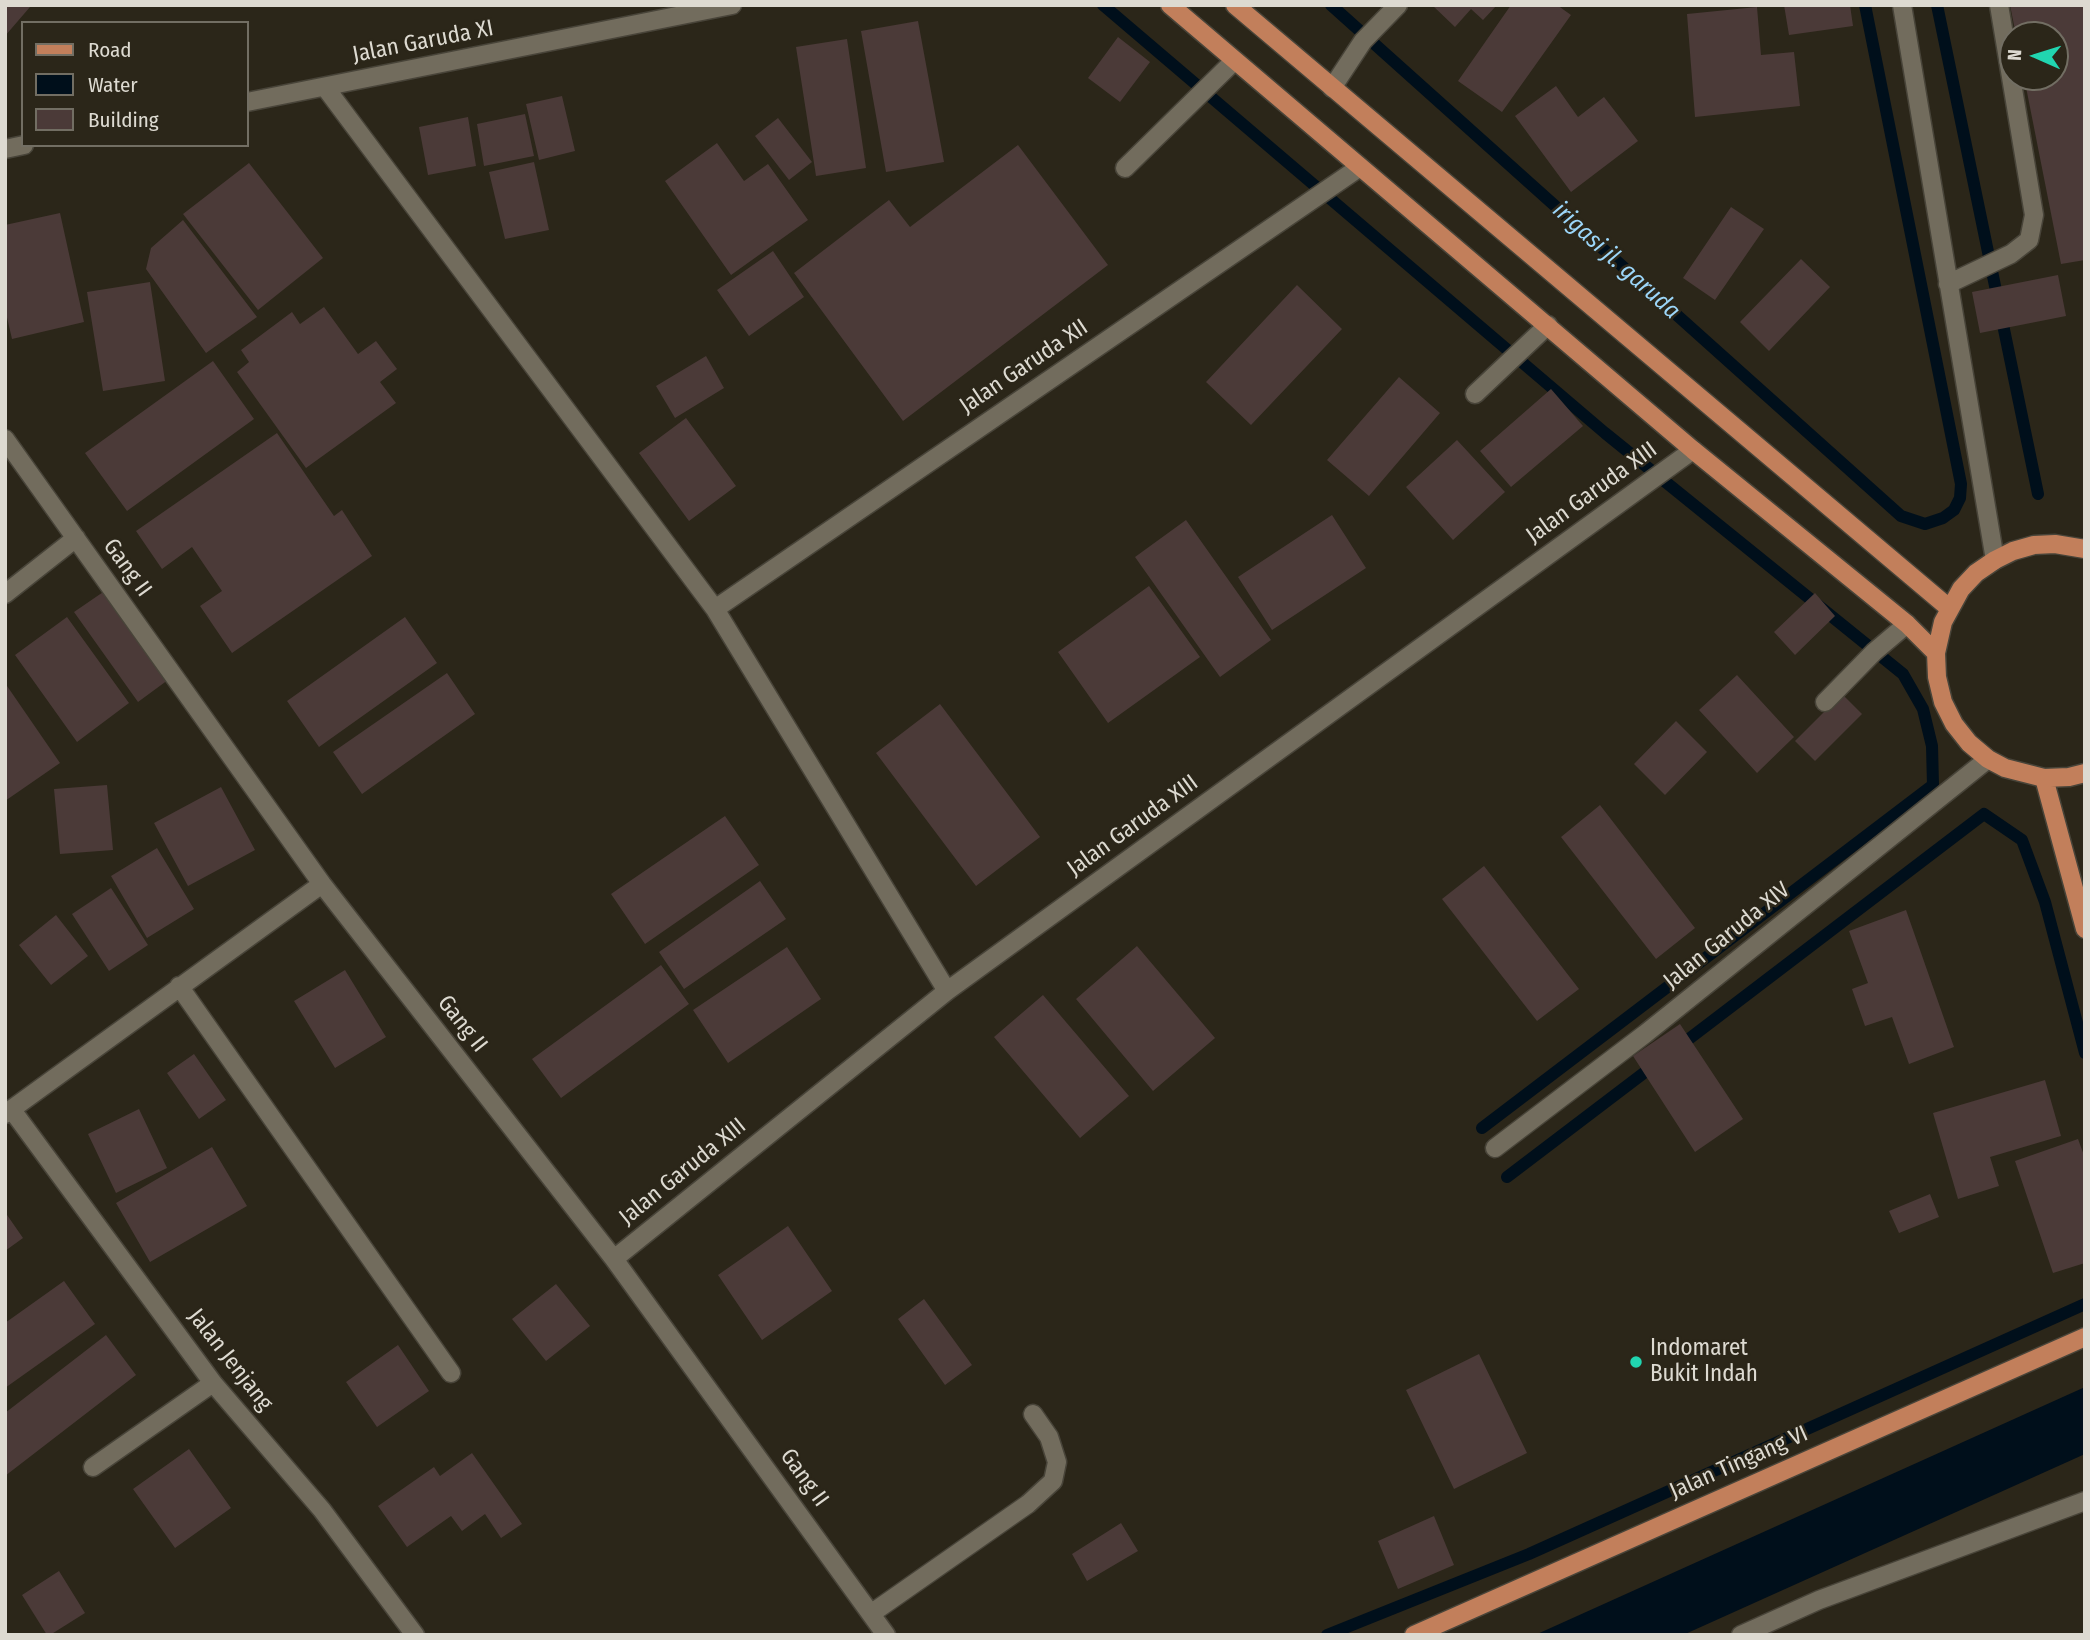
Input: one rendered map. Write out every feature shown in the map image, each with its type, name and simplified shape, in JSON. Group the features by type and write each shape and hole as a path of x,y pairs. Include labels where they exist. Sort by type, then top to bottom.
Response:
{"main road":[{"path":"1170,5 1693,450 1908,624 1936,653"},
{"path":"1235,5 1949,608"},
{"path":"2085,549 2055,544 2034,545 1994,560 1976,573 1961,589 1949,608 1938,637 1936,653 1937,677 1943,702 1954,724 1969,743 1988,759 2005,768 2044,778 2085,773"},
{"path":"2044,778 2085,929"},
{"name":"Jalan Tingang VI","path":"1414,1635 2085,1337"}],"street":[{"name":"Jalan Garuda XI","path":"248,102 732,5"},
{"path":"1332,88 1363,41 1398,5"},
{"path":"1902,5 1994,560"},
{"path":"1948,284 2011,254 2029,240 2034,215 1999,5"},
{"path":"1125,168 1234,61"},
{"path":"324,87 715,609 947,990"},
{"name":"Jalan Garuda XII","path":"715,609 1360,167"},
{"path":"1475,394 1548,325"},
{"name":"Gang II","path":"5,439 322,884 614,1259 886,1635"},
{"name":"Jalan Garuda XIII","path":"614,1259 947,990 1693,450"},
{"path":"5,594 76,538"},
{"path":"1825,702 1874,652 1908,624"},
{"name":"Jalan Garuda XIV","path":"1495,1149 1645,1034 1988,759"},
{"path":"9,1112 322,884"},
{"path":"179,986 451,1373"},
{"name":"Jalan Jenjang","path":"9,1112 213,1383 322,1510 415,1635"},
{"path":"93,1467 213,1383"},
{"path":"872,1613 1028,1504 1053,1480 1057,1462 1049,1437 1033,1414"},
{"path":"1741,1635 1762,1630 1819,1600 2085,1501"}],"water":[{"path":"2085,1387 2085,1454 1683,1635 1535,1635"}],"building":[{"path":"5,5 30,7 5,36"},
{"path":"1432,5 1497,5 1483,20 1471,9 1455,27"},
{"path":"1511,5 1557,5 1571,15 1502,112 1458,81"},
{"path":"1784,5 1850,5 1853,26 1789,35"},
{"path":"2010,5 2085,5 2085,260 2061,264 2027,91 2069,91 2069,21 2013,21"},
{"path":"1757,7 1761,55 1794,52 1800,106 1695,117 1687,14"},
{"path":"918,21 944,162 886,172 861,31"},
{"path":"1118,37 1150,62 1120,102 1088,78"},
{"path":"847,39 866,168 816,176 796,47"},
{"path":"1556,86 1578,117 1604,97 1638,141 1571,192 1515,116"},
{"path":"562,96 575,151 539,160 526,104"},
{"path":"525,114 534,156 484,166 477,124"},
{"path":"468,117 476,166 428,175 419,127"},
{"path":"778,118 812,162 789,180 755,136"},
{"path":"717,143 744,181 768,164 808,220 731,275 665,181"},
{"path":"1018,145 1108,265 903,421 794,273 889,200 910,227"},
{"path":"534,162 549,230 505,239 489,172"},
{"path":"249,163 323,258 258,310 183,214"},
{"path":"1731,207 1764,229 1715,300 1683,278"},
{"path":"60,213 84,322 12,339 5,309 5,225"},
{"path":"183,220 257,317 206,353 146,269 151,248"},
{"path":"773,251 804,297 749,336 717,290"},
{"path":"1801,259 1830,287 1769,351 1740,322"},
{"path":"2058,275 2066,316 1980,333 1972,292"},
{"path":"150,282 165,381 103,391 87,292"},
{"path":"1297,285 1342,329 1251,425 1206,382"},
{"path":"324,307 358,354 376,341 397,369 380,382 396,403 306,468 237,372 249,362 241,350 292,312 300,324"},
{"path":"706,356 724,388 675,418 656,386"},
{"path":"213,361 254,419 127,511 85,453"},
{"path":"1399,377 1440,413 1369,496 1327,460"},
{"path":"1551,389 1583,426 1511,487 1480,451"},
{"path":"686,418 736,486 689,521 639,453"},
{"path":"277,433 334,516 342,510 372,556 232,653 200,606 222,591 192,547 162,569 136,531"},
{"path":"1457,440 1505,492 1453,540 1406,487"},
{"path":"1332,515 1366,568 1272,630 1238,577"},
{"path":"1186,520 1271,640 1220,677 1135,557"},
{"path":"1149,586 1200,657 1108,723 1058,652"},
{"path":"109,588 172,677 138,702 74,612"},
{"path":"1815,593 1835,616 1795,655 1774,632"},
{"path":"67,617 129,703 77,742 15,655"},
{"path":"405,617 437,663 319,747 287,701"},
{"path":"447,673 475,714 362,794 333,752"},
{"path":"1737,675 1794,737 1757,773 1699,710"},
{"path":"5,683 60,763 5,801"},
{"path":"1842,694 1862,714 1815,761 1795,741"},
{"path":"940,704 1040,837 976,886 876,753"},
{"path":"1676,721 1707,752 1665,795 1634,764"},
{"path":"107,785 113,850 60,854 54,789"},
{"path":"221,787 255,850 188,886 154,823"},
{"path":"1600,805 1695,928 1656,959 1561,837"},
{"path":"725,816 759,865 645,944 611,894"},
{"path":"157,848 194,909 147,938 111,876"},
{"path":"1484,866 1579,989 1537,1021 1442,899"},
{"path":"760,881 786,919 684,989 659,952"},
{"path":"111,888 148,945 109,971 72,914"},
{"path":"1906,910 1954,1047 1909,1064 1892,1017 1865,1026 1852,989 1868,983 1849,931"},
{"path":"56,915 88,956 51,985 19,945"},
{"path":"1137,946 1215,1038 1153,1091 1076,999"},
{"path":"787,947 821,999 728,1063 693,1010"},
{"path":"661,965 689,1004 561,1098 532,1059"},
{"path":"345,970 386,1037 335,1068 294,1001"},
{"path":"1043,995 1129,1096 1080,1138 994,1037"},
{"path":"1680,1024 1743,1119 1695,1152 1633,1056"},
{"path":"194,1054 226,1100 199,1119 167,1073"},
{"path":"2045,1080 2061,1136 1990,1157 1999,1186 1958,1199 1933,1113"},
{"path":"139,1109 167,1168 116,1193 88,1134"},
{"path":"2078,1139 2085,1158 2085,1263 2053,1273 2015,1161"},
{"path":"212,1147 247,1206 150,1262 116,1203"},
{"path":"1930,1194 1939,1217 1899,1233 1889,1211"},
{"path":"5,1212 23,1238 5,1251"},
{"path":"788,1226 832,1291 762,1340 718,1275"},
{"path":"64,1281 95,1324 5,1388 5,1323"},
{"path":"556,1284 590,1326 546,1361 512,1319"},
{"path":"924,1299 972,1365 945,1385 898,1319"},
{"path":"106,1335 136,1375 5,1476 5,1413"},
{"path":"398,1345 429,1391 377,1427 346,1382"},
{"path":"1479,1354 1527,1453 1454,1489 1406,1390"},
{"path":"189,1449 231,1508 175,1548 133,1489"},
{"path":"472,1453 522,1524 501,1538 485,1514 462,1531 451,1516 407,1547 378,1506 434,1467 440,1476"},
{"path":"1434,1516 1454,1565 1398,1589 1378,1541"},
{"path":"1121,1523 1138,1551 1087,1581 1072,1554"},
{"path":"59,1571 85,1613 47,1635 22,1595"}],"waterway":[{"path":"1103,5 1605,433 1903,674 1923,709 1932,746 1933,785 1482,1128"},
{"name":"irigasi jl. garuda","path":"1331,5 1901,516 1925,524 1943,518 1954,510 1960,498 1961,484 1865,5"},
{"path":"1937,5 2038,494"},
{"path":"1677,1048 1984,814 2022,840 2045,902 2085,1053"},
{"path":"1507,1177 1657,1063"},
{"path":"1327,1635 1529,1554 2085,1304"}],"place":[{"name":"Indomaret Bukit Indah","path":"1636,1362"}]}
